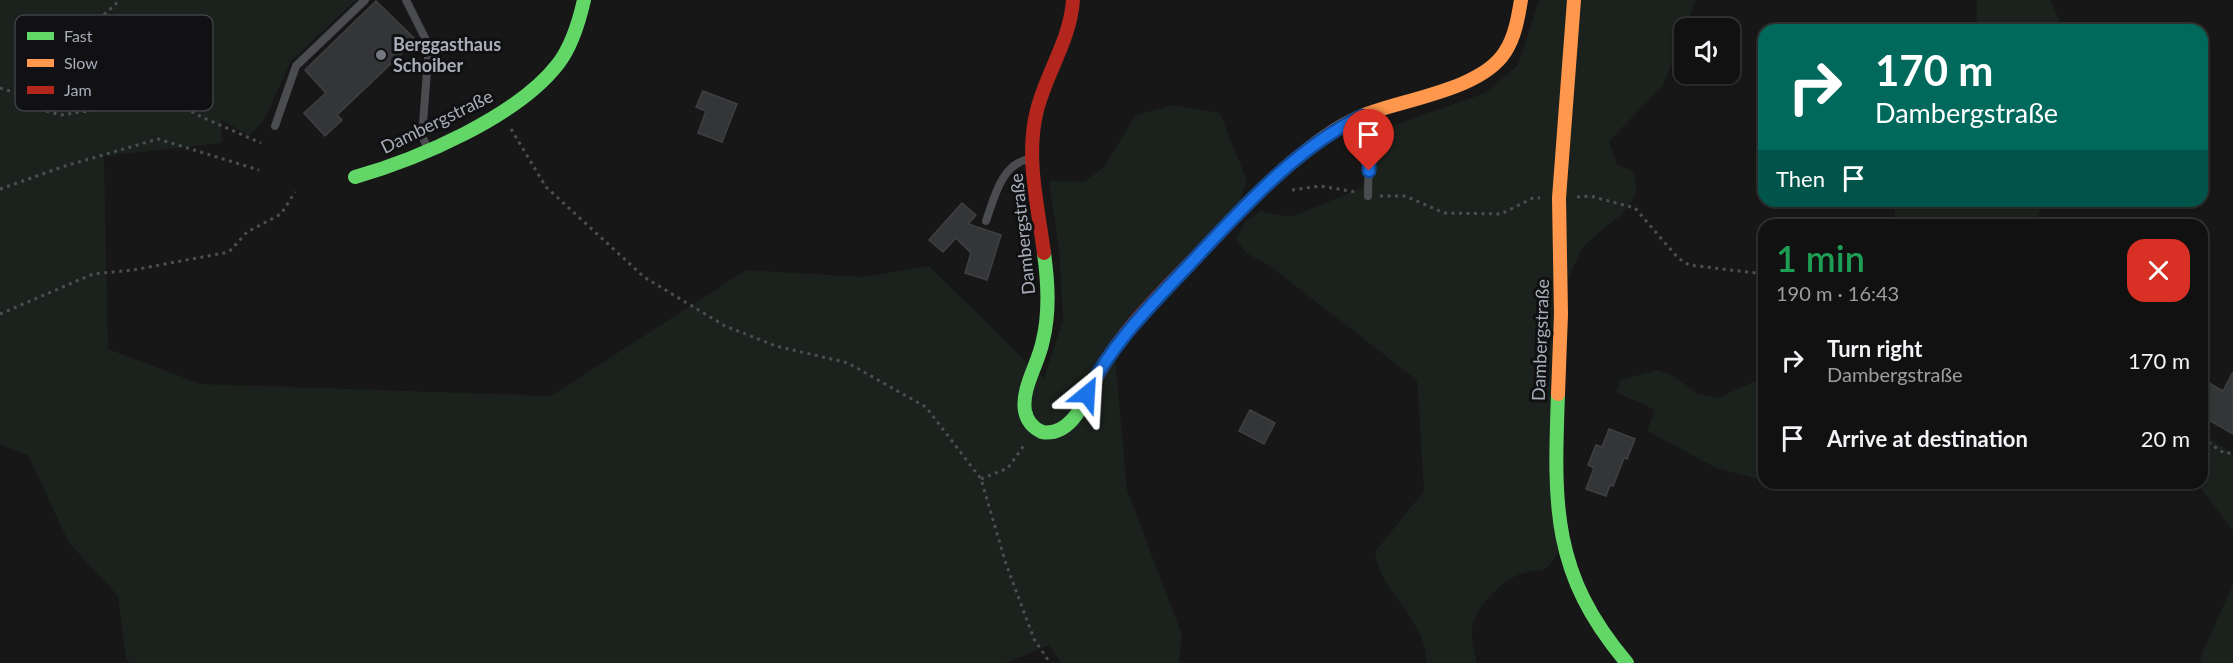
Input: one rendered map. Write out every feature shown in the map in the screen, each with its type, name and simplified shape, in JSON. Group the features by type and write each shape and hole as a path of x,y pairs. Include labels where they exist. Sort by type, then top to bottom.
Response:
{"street":[{"name":"Dambergstraße","path":"355,177 376,172 428,150 500,112 542,82 558,63 570,42 584,0"},
{"name":"Dambergstraße","path":"1036,430 1024,412 1025,399 1042,349 1049,297 1048,272 1032,159 1034,119 1072,18 1073,0"},
{"path":"1036,430 1046,434 1057,432 1069,424 1112,350 1220,232 1266,187 1328,136 1362,116 1391,104 1457,83 1492,67 1509,46 1521,0"},
{"name":"Dambergstraße","path":"1574,0 1560,198 1561,314 1555,488 1558,523 1565,553 1580,595 1609,642 1627,663"}],"lane":[{"path":"276,126 296,66 365,0"},
{"path":"406,0 429,46 422,136 428,150"},
{"path":"1362,116 1369,142 1368,196"},
{"path":"986,221 996,193 1008,171 1024,160 1032,159"}],"path":[{"path":"102,15 120,0"},
{"path":"0,88 15,93"},
{"path":"46,111 61,115 87,111"},
{"path":"192,111 261,143"},
{"path":"516,137 546,187 644,277 725,326 776,346 848,363 926,407 981,479 1006,564 1030,628 1050,663"},
{"path":"0,189 65,166 158,139 259,170"},
{"path":"1266,187 1278,192 1320,186 1347,189 1368,196"},
{"path":"0,314 93,274 133,270 229,252 247,232 281,214 295,192"},
{"path":"981,479 1008,468 1036,430"},
{"path":"2208,442 2224,453 2233,453"}],"shaded area":[{"path":"0,0 356,0 291,61 265,118 250,136 221,120 222,143 104,156 108,349 201,384 551,396 746,270 864,277 929,266 1044,379 1063,320 1059,250 1049,181 1084,182 1103,168 1136,115 1173,105 1220,113 1247,181 1238,206 1114,344 1127,490 1182,635 1179,663 1061,663 1049,645 1006,663 130,663 126,658 118,596 69,543 28,455 0,445"},
{"path":"1539,0 1696,0 1689,18 1674,18 1674,57 1663,86 1609,141 1617,165 1633,171 1636,185 1634,196 1629,206 1582,250 1568,280 1559,551 1545,569 1526,572 1511,579 1495,591 1482,606 1473,622 1472,631 1477,663 1426,663 1425,648 1420,633 1385,581 1375,552 1424,491 1417,380 1267,264 1246,253 1236,239 1244,223 1260,211 1290,217 1362,188 1388,127 1485,93 1518,65"},
{"path":"1977,0 2050,0 2061,24 1976,24"},
{"path":"1895,207 2042,207 2036,219 1894,219"},
{"path":"1657,370 1674,376 1697,394 1718,398 1758,380 1758,479 1714,467 1647,431 1655,410 1616,392 1620,380"},
{"path":"2208,437 2233,454 2233,531 2202,489 2208,489"},
{"path":"2233,585 2233,663 2200,663 2202,653"}],"building":[{"name":"Berggasthaus Schoiber","path":"376,1 416,40 337,115 342,120 325,136 304,113 326,93 305,70"},
{"path":"703,91 737,104 722,142 698,133 706,111 696,107"},
{"path":"962,203 976,215 968,224 1001,235 987,280 965,273 971,253 956,238 943,252 929,240"},
{"path":"2233,372 2233,434 2208,419 2208,382 2223,391"},
{"path":"1250,410 1275,423 1264,444 1239,431"},
{"path":"1609,429 1635,439 1627,459 1624,458 1613,486 1610,485 1606,496 1586,489 1594,468 1588,465 1596,445 1602,447"}],"traffic: fast":[{"path":"355,177 408,159 465,134 518,101 540,83 563,57 574,34 584,0"},
{"path":"1044,253 1047,318 1041,349 1024,402 1027,418 1042,432 1059,430 1072,420 1090,391"},
{"path":"1558,394 1556,470 1562,536 1571,568 1584,599 1602,630 1627,663"}],"traffic: slow":[{"path":"1284,169 1322,139 1353,120 1381,109 1440,92 1478,76 1494,65 1511,40 1521,0"},
{"path":"1558,394 1561,314 1559,198 1574,0"}],"traffic: jam":[{"path":"1044,253 1032,164 1034,128 1041,96 1068,29 1073,0"},
{"path":"1090,391 1111,353 1138,318 1284,169"}],"place":[{"name":"Berggasthaus Schoiber","path":"381,55"}],"route":[{"path":"1087,394 1107,356 1220,232 1266,187 1310,149 1362,116 1369,142 1369,171"}]}
